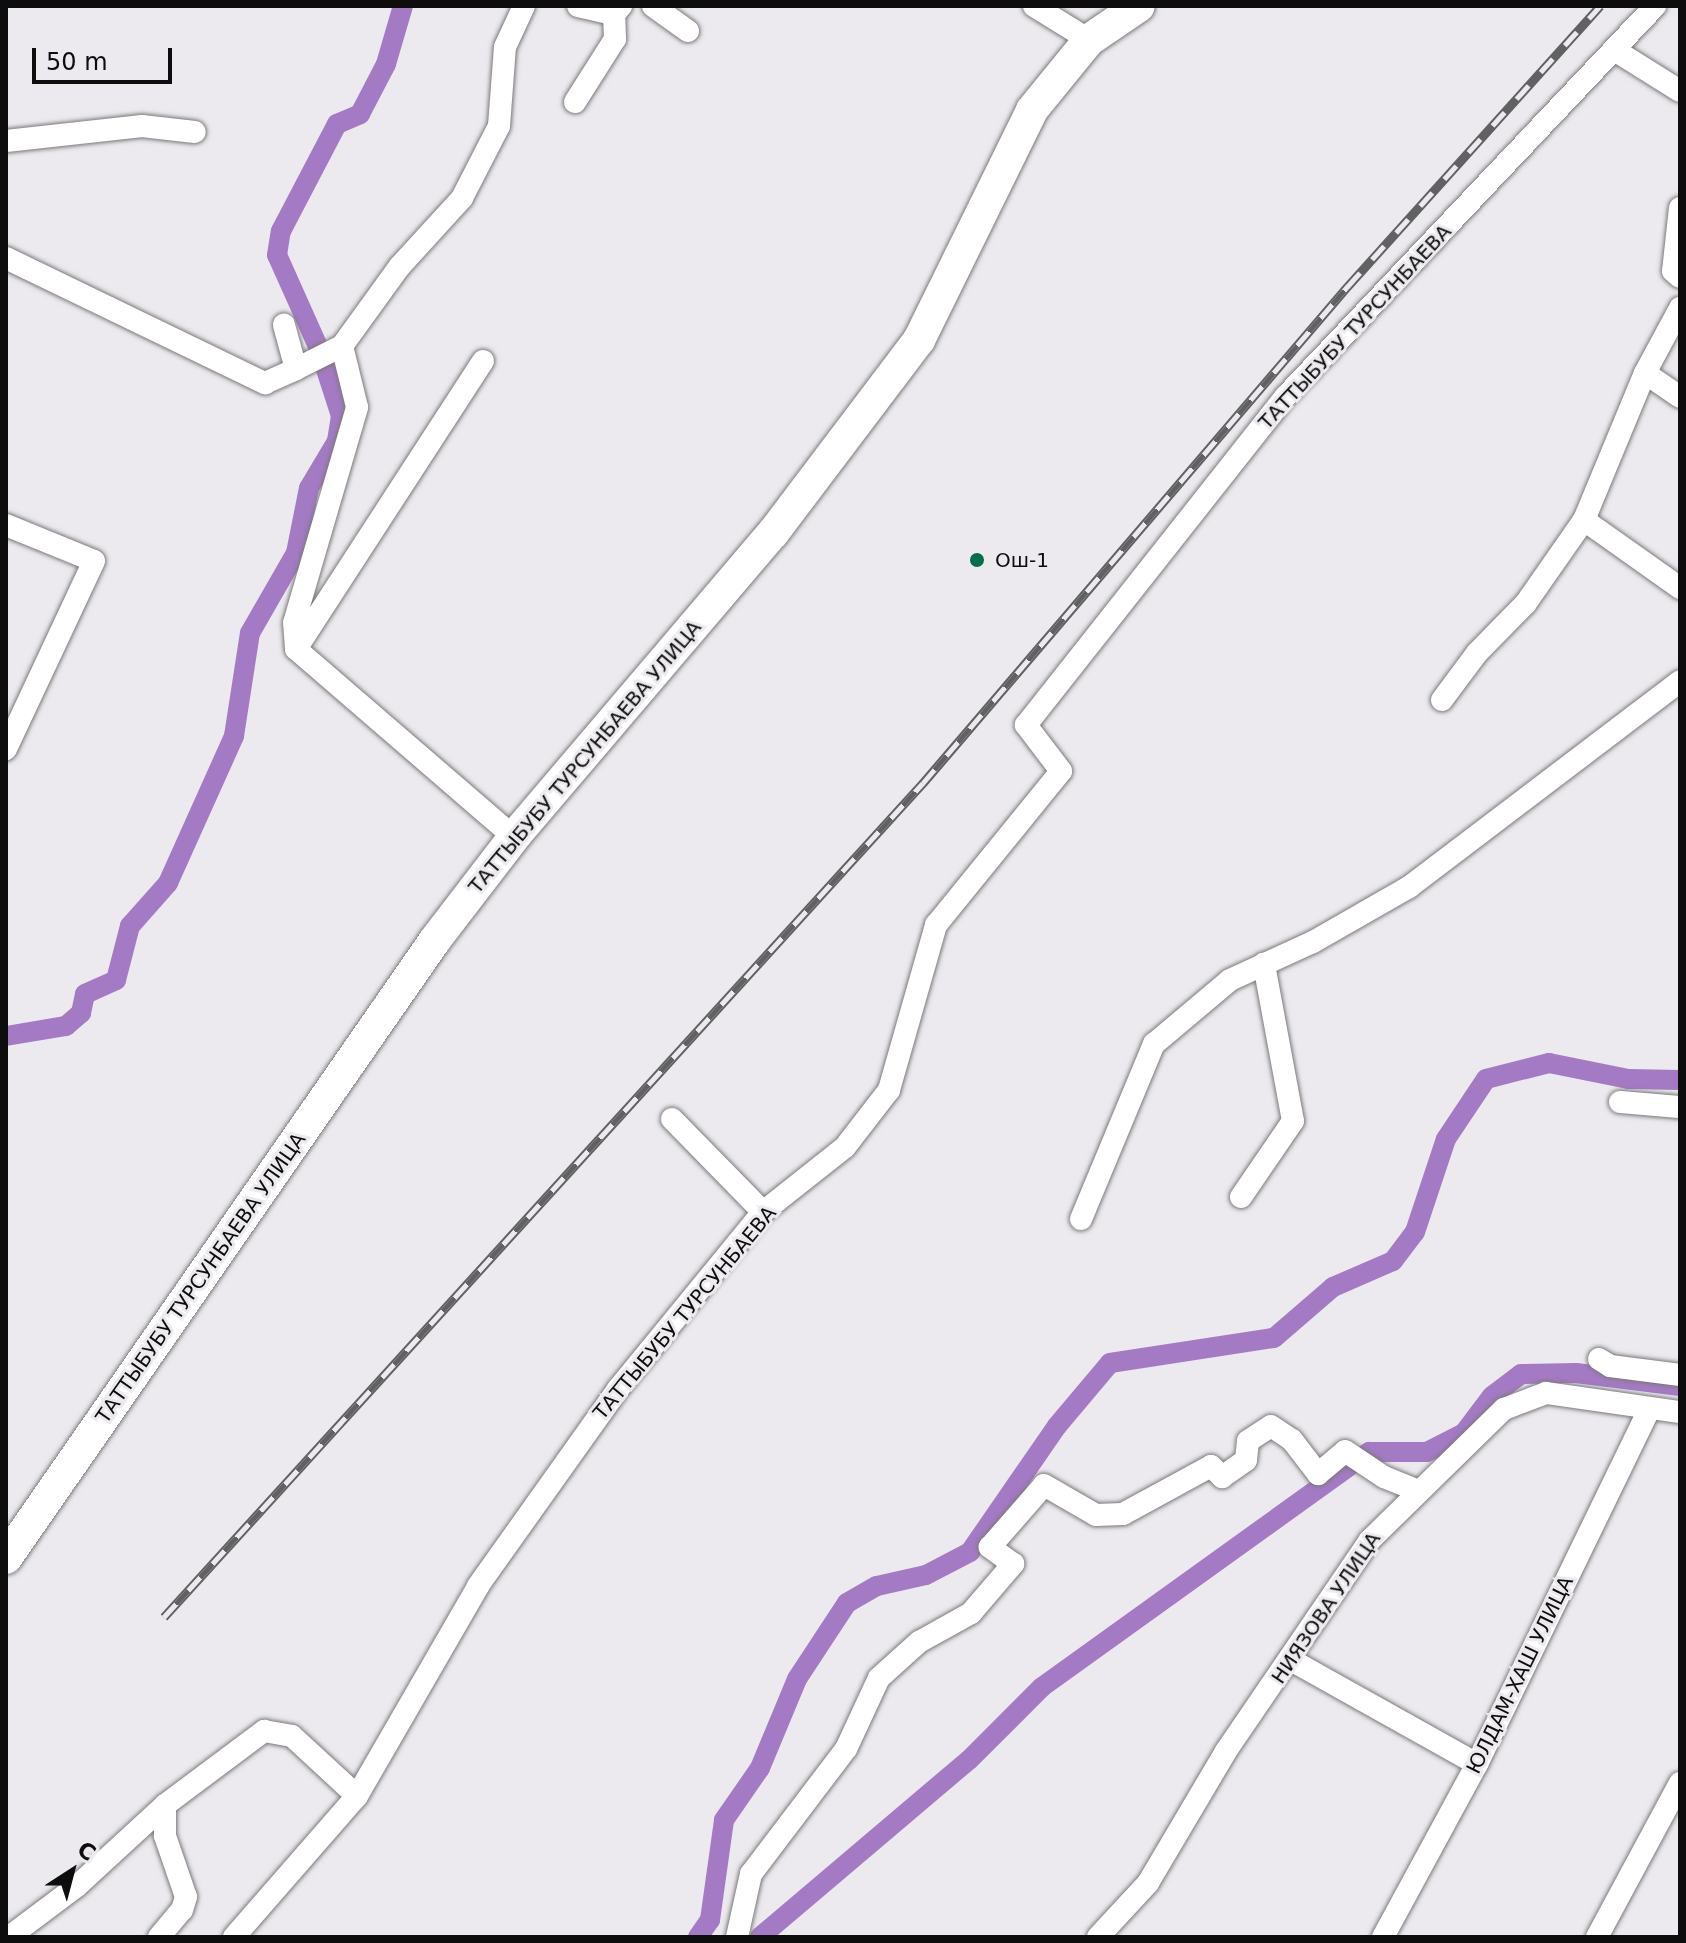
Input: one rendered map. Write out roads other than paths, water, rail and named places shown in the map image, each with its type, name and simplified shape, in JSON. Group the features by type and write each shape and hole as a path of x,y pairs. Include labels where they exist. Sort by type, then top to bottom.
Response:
{"street":[{"path":"6,258 243,377 265,383 303,365 336,348 400,266 462,198 499,126 505,47 524,6"},
{"path":"575,102 615,39 618,10 578,6"},
{"path":"653,6 688,31"},
{"path":"1034,6 1089,40"},
{"name":"ТАТТЫБУБУ ТУРСУНБАЕВА УЛИЦА","path":"6,1558 435,940 514,837 773,533 919,340 1032,110 1089,40 1139,6"},
{"name":"ТАТТЫБУБУ ТУРСУНБАЕВА","path":"234,1937 357,1796 478,1586 618,1389 763,1212 845,1147 889,1090 936,925 1061,771 1026,725 1286,396 1616,51 1655,6"},
{"path":"1616,51 1680,91"},
{"path":"6,141 142,126 195,132"},
{"path":"1680,208 1673,271 1680,277"},
{"path":"1442,700 1477,653 1526,603 1584,520 1645,373 1680,308"},
{"path":"284,325 303,365"},
{"path":"336,348 357,407 294,623 296,649 514,837"},
{"path":"296,649 483,361"},
{"path":"1645,373 1680,397"},
{"path":"1584,520 1680,588"},
{"path":"6,525 94,561 6,749"},
{"path":"1081,1219 1154,1044 1230,980 1409,887 1680,681"},
{"path":"1241,1197 1293,1121 1264,964"},
{"path":"1620,1102 1680,1107"},
{"path":"672,1119 763,1212"},
{"path":"1599,1359 1610,1366 1680,1375"},
{"name":"НИЯЗОВА УЛИЦА","path":"1098,1937 1148,1883 1226,1751 1291,1660 1369,1541 1417,1490 1504,1409 1546,1393 1680,1412"},
{"name":"ЮЛДАМ-ХАШ УЛИЦА","path":"1383,1937 1477,1764 1649,1409"},
{"path":"737,1937 751,1874 846,1749 879,1678 919,1642 971,1613 1003,1577 1013,1564 990,1547 1044,1485 1096,1515 1123,1514 1211,1466 1222,1477 1246,1460 1248,1441 1271,1426 1292,1440 1318,1474 1345,1451 1384,1477 1417,1490"},
{"path":"1291,1660 1477,1764"},
{"path":"9,1937 77,1886 165,1805 264,1731 278,1729 320,1758 357,1796"},
{"path":"1597,1937 1680,1783"},
{"path":"159,1937 182,1910 186,1897 165,1836 165,1805"}],"waterway":[{"path":"6,1036 66,1026 81,1013 85,994 116,980 130,926 168,883 234,736 250,633 296,553 309,488 337,441 341,416 320,351 277,255 281,231 337,124 360,114 386,64 403,6"},
{"path":"698,1937 710,1920 724,1820 760,1768 797,1679 847,1603 877,1586 926,1575 970,1552 1057,1426 1110,1363 1274,1338 1333,1287 1393,1261 1415,1232 1446,1139 1486,1079 1549,1063 1628,1079 1680,1080"},
{"path":"760,1937 969,1760 1042,1687 1369,1452 1427,1452 1464,1433 1492,1396 1521,1374 1576,1373 1680,1386"}],"railway":[{"path":"164,1617 923,783 1348,286 1600,6"}],"place":[{"name":"Ош-1","path":"977,560"}]}
